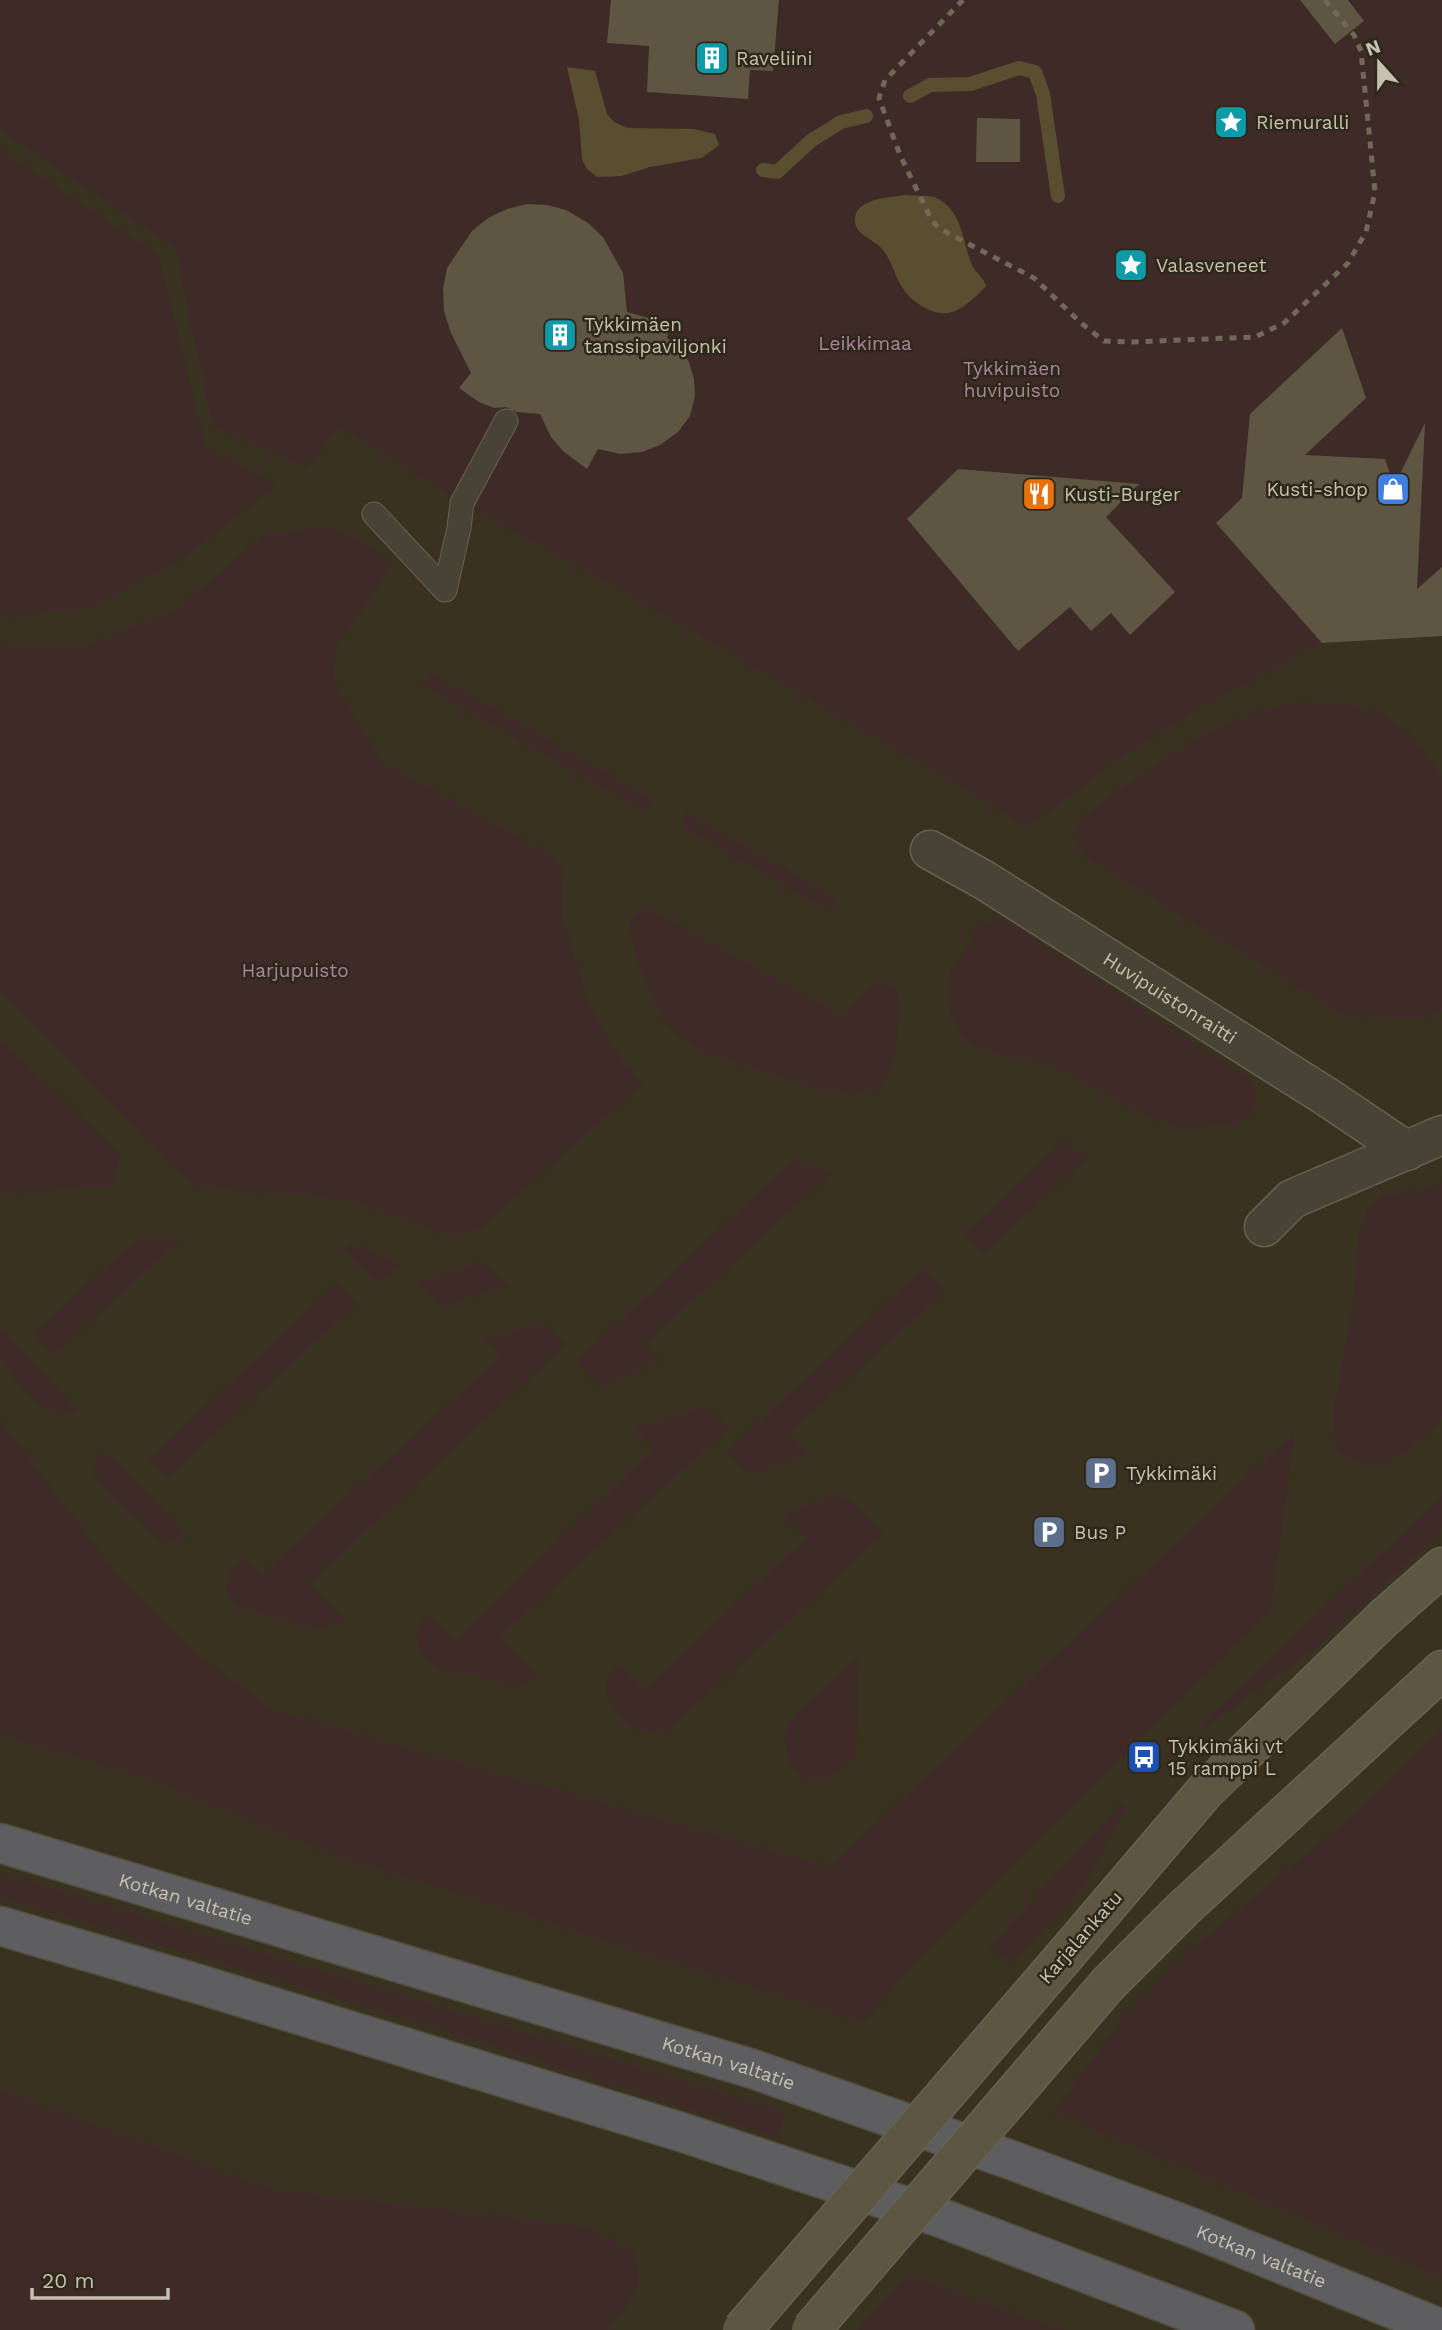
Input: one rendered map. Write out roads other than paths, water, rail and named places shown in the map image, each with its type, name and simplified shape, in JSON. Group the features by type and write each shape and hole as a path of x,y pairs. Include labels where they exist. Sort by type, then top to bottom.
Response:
{"highway":[{"name":"Kotkan valtatie","path":"0,1843 752,2069 1014,2161 1180,2223 1442,2329"},
{"path":"0,1926 694,2136 942,2218 1235,2330"}],"main road":[{"name":"Karjalankatu","path":"742,2330 1206,1790 1384,1618 1442,1567"},
{"path":"811,2330 1108,1984 1183,1909 1442,1670"}],"street":[{"name":"Huvipuistonraitti","path":"930,850 996,887 1327,1097 1406,1151"},
{"path":"1264,1227 1292,1199 1442,1135"}],"lane":[{"path":"374,514 445,590 462,503 506,421"}],"waterway":[{"path":"910,96 930,85 970,84 1019,68 1035,72 1043,94 1058,196"},
{"path":"763,170 777,172 812,140 841,122 866,116"}],"railway":[{"path":"963,0 885,80 879,98 900,155 932,221 940,229 1034,278 1104,341 1132,342 1255,337 1284,323 1348,263 1366,232 1375,192 1361,51 1354,35 1325,0"}],"place":[{"name":"Raveliini","path":"712,58"},
{"name":"Riemuralli","path":"1231,122"},
{"name":"Valasveneet","path":"1131,265"},
{"name":"Tykkimäen tanssipaviljonki","path":"560,335"},
{"name":"Kusti-shop","path":"1393,489"},
{"name":"Kusti-Burger","path":"1039,494"},
{"name":"Tykkimäki","path":"1101,1473"},
{"name":"Bus P","path":"1049,1532"},
{"name":"Tykkimäki vt 15 ramppi L","path":"1144,1757"}],"park label":[{"name":"Leikkimaa","path":"865,343"},
{"name":"Tykkimäen huvipuisto","path":"1012,379"},
{"name":"Harjupuisto","path":"295,970"}]}
